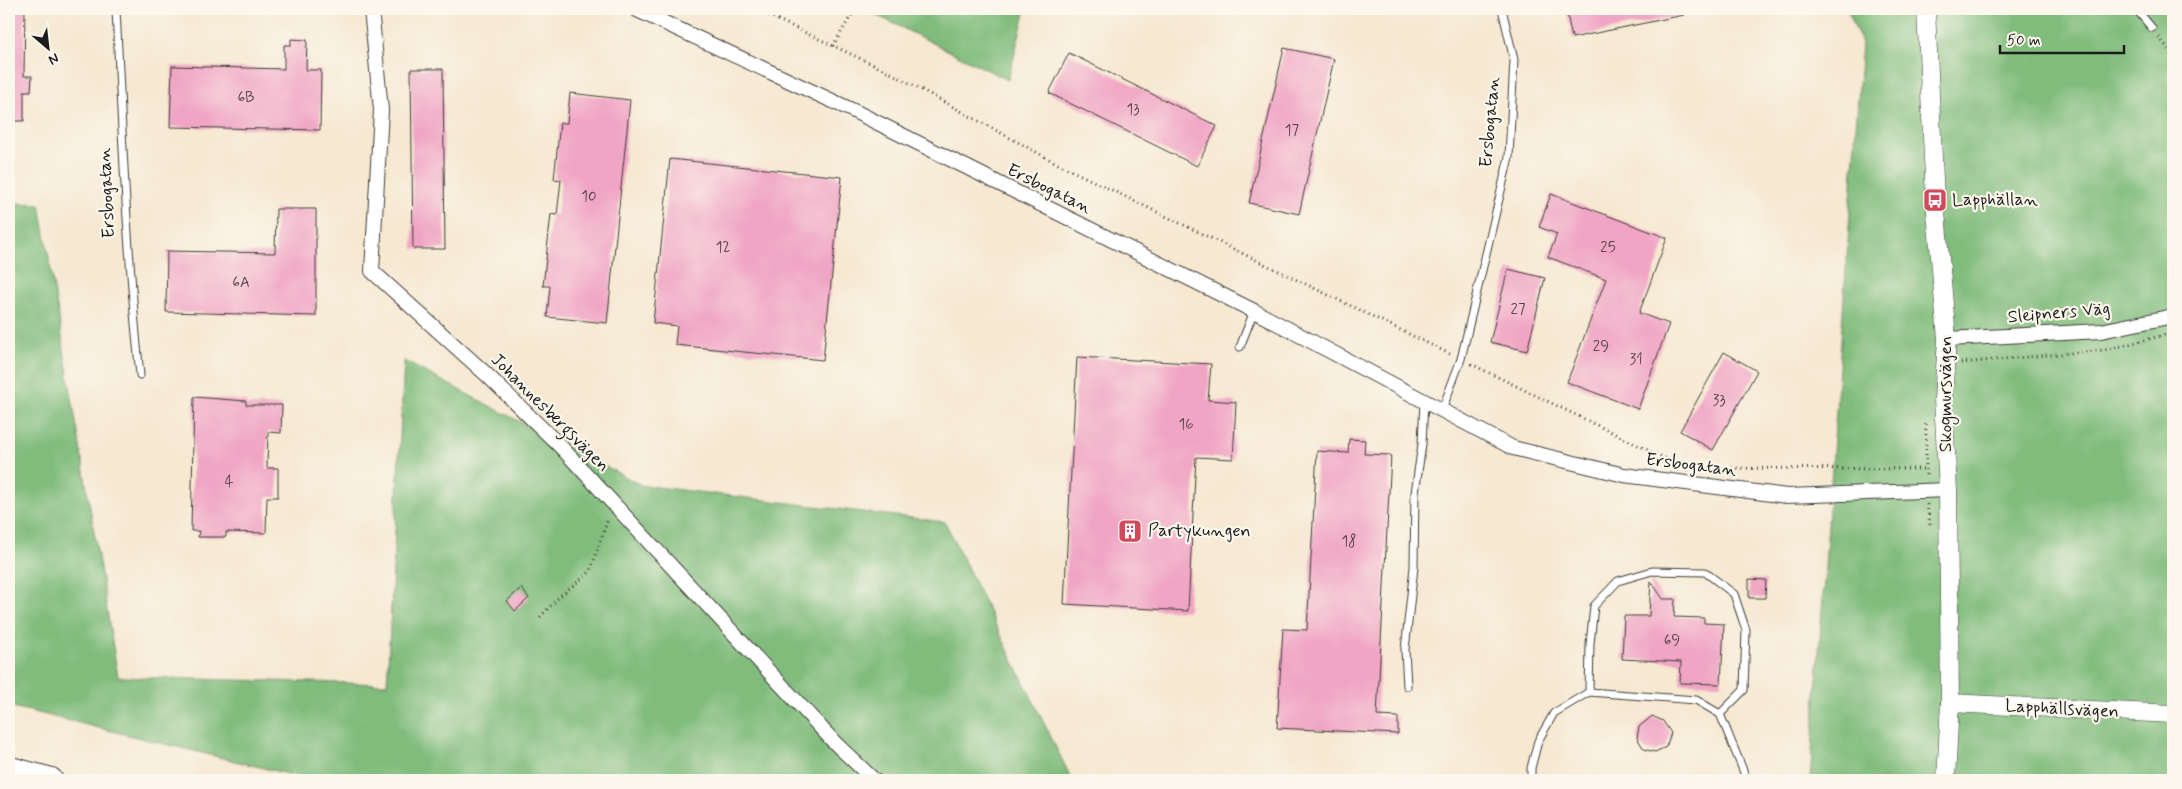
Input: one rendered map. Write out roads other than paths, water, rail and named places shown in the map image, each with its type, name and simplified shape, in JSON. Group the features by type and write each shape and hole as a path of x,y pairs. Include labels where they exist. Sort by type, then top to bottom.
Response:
{"highway":[{"path":"9,769 50,780"}],"street":[{"name":"Johannesbergsvägen","path":"371,9 381,110 372,271 527,414 614,504 835,743 874,780"},
{"name":"Ersbogatan","path":"636,9 856,112 1254,311 1513,448 1624,475 1787,496 1948,490"},
{"name":"Skogmursvägen","path":"1926,9 1935,200 1947,339 1943,399 1948,490 1950,702 1946,780"},
{"name":"Sleipners Väg","path":"1947,339 2101,331 2173,316"},
{"name":"Lapphällsvägen","path":"1950,702 2173,714"}],"lane":[{"name":"Ersbogatan","path":"116,9 124,170 140,375"},
{"name":"Ersbogatan","path":"1442,410 1461,359 1509,157 1514,60 1502,9"},
{"path":"2136,9 2152,28"},
{"path":"1240,347 1254,311"},
{"path":"1407,686 1405,650 1414,567 1414,493 1422,444 1424,401"},
{"path":"1589,692 1590,644 1594,606 1618,580 1652,571 1705,572 1734,594 1746,630 1744,690 1720,714"},
{"path":"1531,780 1531,768 1538,741 1554,713 1589,692 1696,700 1720,714 1747,780"}],"place":[{"name":"Lapphällan","path":"1935,200"},
{"name":"Partykungen","path":"1130,531"}]}
